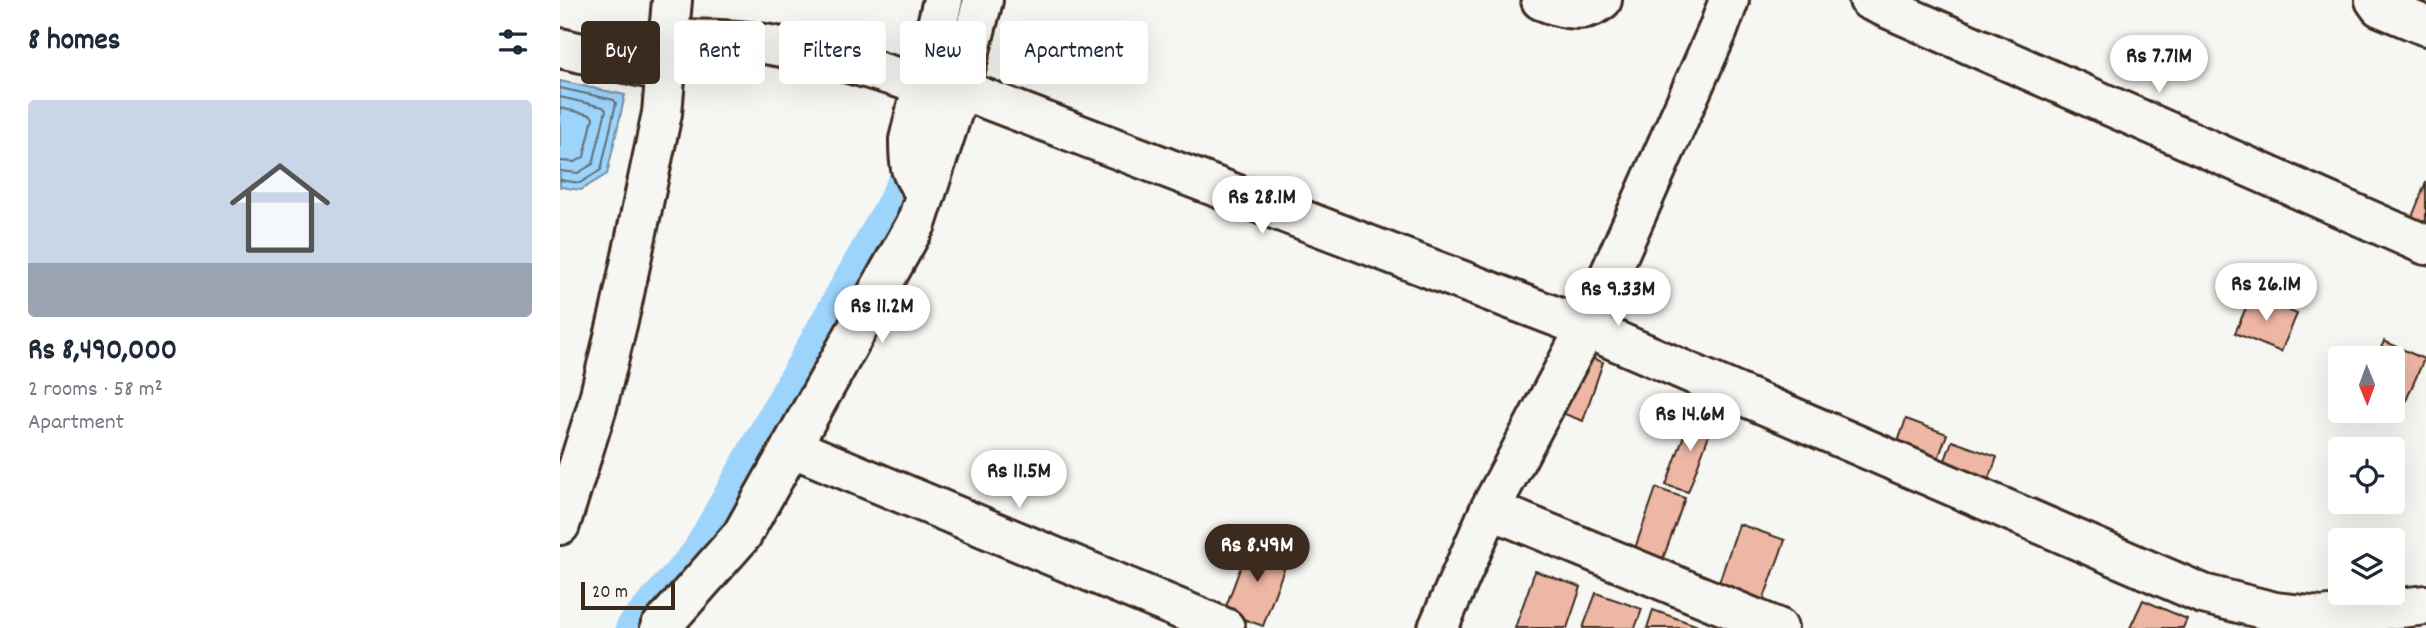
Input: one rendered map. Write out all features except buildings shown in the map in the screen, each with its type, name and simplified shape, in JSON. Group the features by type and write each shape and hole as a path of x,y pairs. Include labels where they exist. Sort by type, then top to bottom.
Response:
{"street":[{"path":"560,525 597,407 621,308 662,113 672,0"},
{"path":"677,624 742,535 916,224 917,179 909,140 943,0"},
{"path":"917,179 960,89 983,0"},
{"path":"1541,0 1564,9 1593,7 1602,0"},
{"path":"1438,628 1490,509 1586,328 1729,0"},
{"path":"1869,0 2426,245"},
{"path":"2375,0 2380,7 2426,26"},
{"path":"560,48 666,56 709,39 764,44 841,60 922,85"},
{"path":"960,89 1586,328 2203,594 2275,612 2321,617 2426,605"},
{"path":"791,447 1225,628"},
{"path":"1490,509 1778,628"}],"water":[{"path":"560,81 625,95 607,174 581,190 560,187"}],"waterway":[{"path":"632,628 697,554 921,149"}]}
